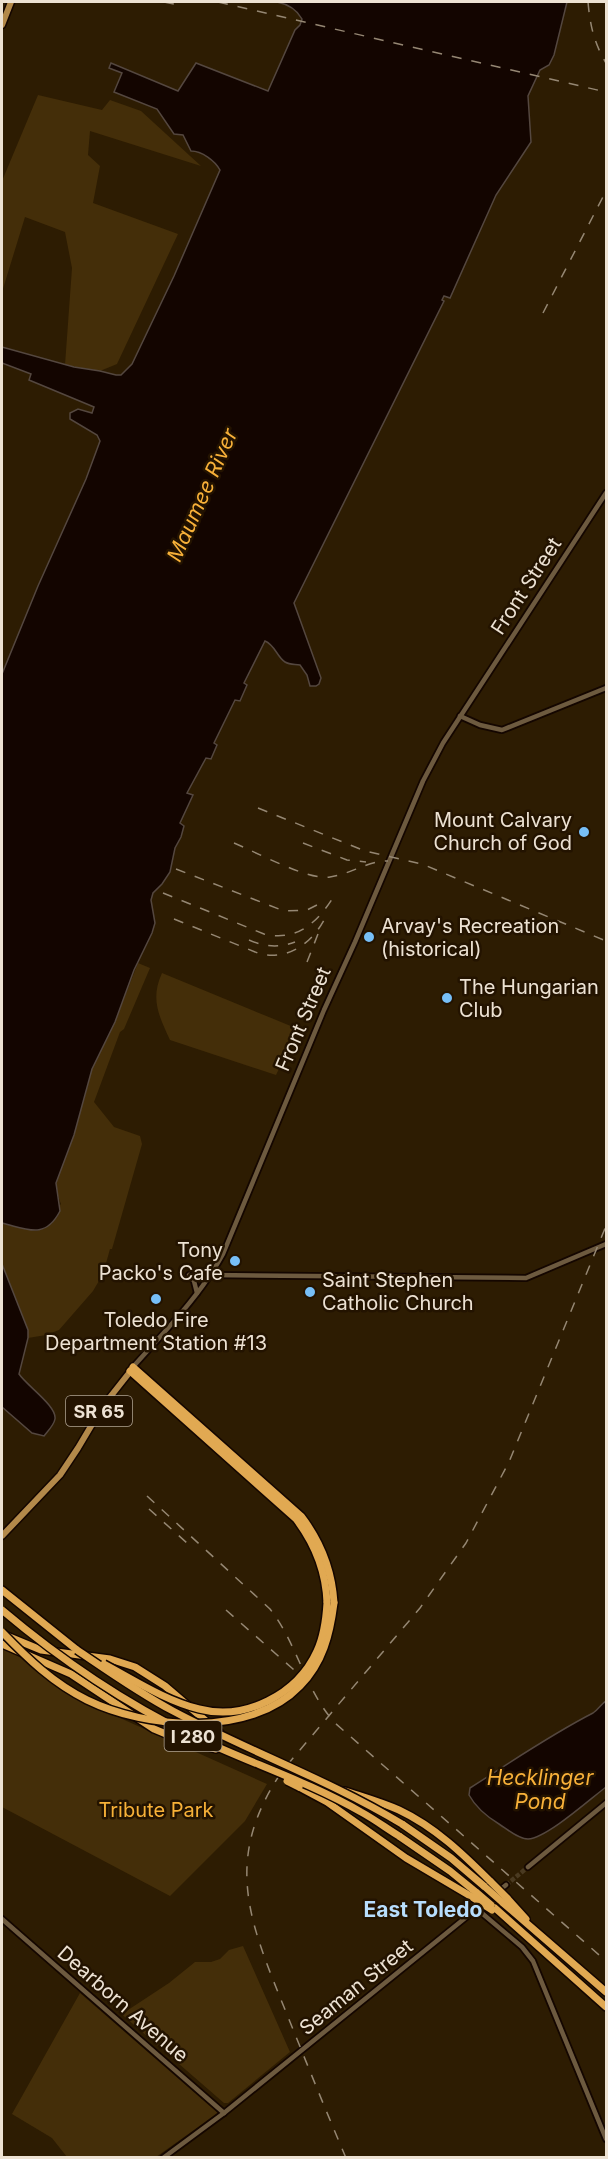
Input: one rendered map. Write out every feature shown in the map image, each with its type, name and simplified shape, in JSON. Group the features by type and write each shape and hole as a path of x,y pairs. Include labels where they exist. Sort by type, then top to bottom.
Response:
{"highway":[{"path":"2,1633 29,1661 49,1677 89,1701 114,1712 142,1719 203,1724 234,1719 261,1711 282,1700 299,1687 314,1669 323,1651 329,1636 331,1578 324,1555 312,1532 301,1516 132,1369"},
{"name":"I 280","path":"2,1590 77,1650 131,1687 174,1711 361,1800 402,1824 488,1885 534,1930 606,1992"},
{"path":"77,1650 176,1701 199,1709 236,1712 255,1707 275,1697 293,1684 309,1666 322,1636 331,1603"},
{"name":"I 280","path":"2,1610 44,1645 152,1714 191,1735 351,1806 399,1836 450,1871 606,2007"},
{"path":"2,1633 41,1650 110,1659 135,1667 165,1686 226,1738 266,1760 384,1804 415,1819 453,1846 488,1885"},
{"path":"2,1644 71,1674 154,1729 224,1752 299,1787 327,1802 412,1862 475,1895"},
{"path":"560,1953 606,1988"},
{"path":"594,1996 606,2012"}],"main road":[{"path":"2,25 11,2"},
{"name":"Front Street","path":"2,1536 49,1488 65,1468 103,1406 132,1369"}],"street":[{"name":"Front Street","path":"132,1369 197,1293 223,1254 322,1014 423,781 460,716 606,493"},
{"path":"460,716 480,725 502,730 606,688"},
{"path":"211,1275 526,1278 606,1244"},
{"path":"189,1275 194,1281 197,1293"},
{"path":"528,1867 606,1803"},
{"name":"Seaman Street","path":"162,2157 224,2113 506,1885"},
{"path":"477,1909 522,1947 532,1960 606,2139"},
{"name":"Dearborn Avenue","path":"2,1919 224,2113"}],"green space":[{"path":"38,95 102,110 110,100 141,111 201,166 90,131 88,155 100,166 93,203 178,234 117,364 100,371 65,365 72,268 65,232 25,217 2,292 2,181"},
{"path":"138,963 150,968 124,1029 120,1032 94,1102 114,1127 140,1136 142,1144 112,1249 110,1249 103,1274 93,1291 59,1330 28,1338 25,1321 2,1264 2,1223 38,1231 61,1204 56,1183 92,1069 115,1022"},
{"path":"162,973 298,1029 276,1075 170,1040 159,1015 156,999 158,982"},
{"name":"Tribute Park","path":"2,1647 22,1656 71,1696 267,1784 245,1821 170,1896 2,1807"},
{"path":"243,1946 290,2052 228,2103 224,2103 118,2011 128,2010 169,1983 195,1962 211,1962 220,1959 229,1950"},
{"path":"80,1993 218,2113 156,2157 67,2157 52,2138 12,2114"}],"water":[{"name":"Maumee River","path":"277,2 567,2 554,55 549,65 540,70 528,96 531,142 496,195 450,298 444,296 442,300 444,301 294,603 321,678 319,684 310,686 307,675 300,665 285,662 265,641 244,683 247,685 240,701 235,700 214,743 217,745 211,759 206,758 187,793 193,795 180,823 184,826 175,848 170,872 153,893 151,900 155,923 152,933 134,970 115,1022 92,1069 74,1135 56,1183 60,1211 48,1226 35,1230 27,1229 2,1223 2,674 86,479 100,441 97,435 70,419 70,413 78,409 92,413 94,407 29,380 31,374 2,363 2,347 74,367 116,375 121,375 132,364 174,276 220,170 208,157 191,151 183,135 174,134 157,109 114,92 122,73 109,68 111,63 178,91 196,63 268,91 302,19 291,7"},
{"path":"2,1264 28,1330 19,1374 47,1402 54,1414 55,1419 44,1436 32,1433 2,1407"},
{"name":"Hecklinger Pond","path":"606,1701 606,1787 557,1825 528,1839 509,1831 475,1804 469,1795 470,1788 593,1713"}],"tunnel":[{"path":"506,1885 528,1867"}],"railway":[{"path":"164,2 174,4"},
{"path":"218,2 606,92"},
{"path":"588,2 593,34 606,63"},
{"path":"543,313 606,191"},
{"path":"258,808 365,851 422,864 606,941"},
{"path":"234,843 282,865 321,877 330,877 373,863 388,861"},
{"path":"303,843 347,860 366,862"},
{"path":"176,869 284,911 307,910 323,902"},
{"path":"163,893 264,934 276,936 296,932 314,922 334,896"},
{"path":"174,919 260,954 270,955 280,955 298,948 319,929 324,920"},
{"path":"307,962 318,934"},
{"path":"249,940 272,946 295,942"},
{"path":"346,2158 275,1984 254,1922 248,1893 247,1864 252,1834 264,1803 283,1770 420,1608 466,1543 509,1462 606,1226"},
{"path":"147,1496 270,1609 287,1637 316,1696 335,1723 606,1961"},
{"path":"149,1509 187,1543"},
{"path":"226,1610 293,1669 303,1681"}],"place":[{"name":"Mount Calvary Church of God","path":"584,832"},
{"name":"Arvay's Recreation (historical)","path":"369,937"},
{"name":"The Hungarian Club","path":"447,998"},
{"name":"Tony Packo's Cafe","path":"235,1261"},
{"name":"Saint Stephen Catholic Church","path":"310,1292"},
{"name":"Toledo Fire Department Station #13","path":"156,1299"}],"district":[{"name":"East Toledo","path":"423,1909"}]}
